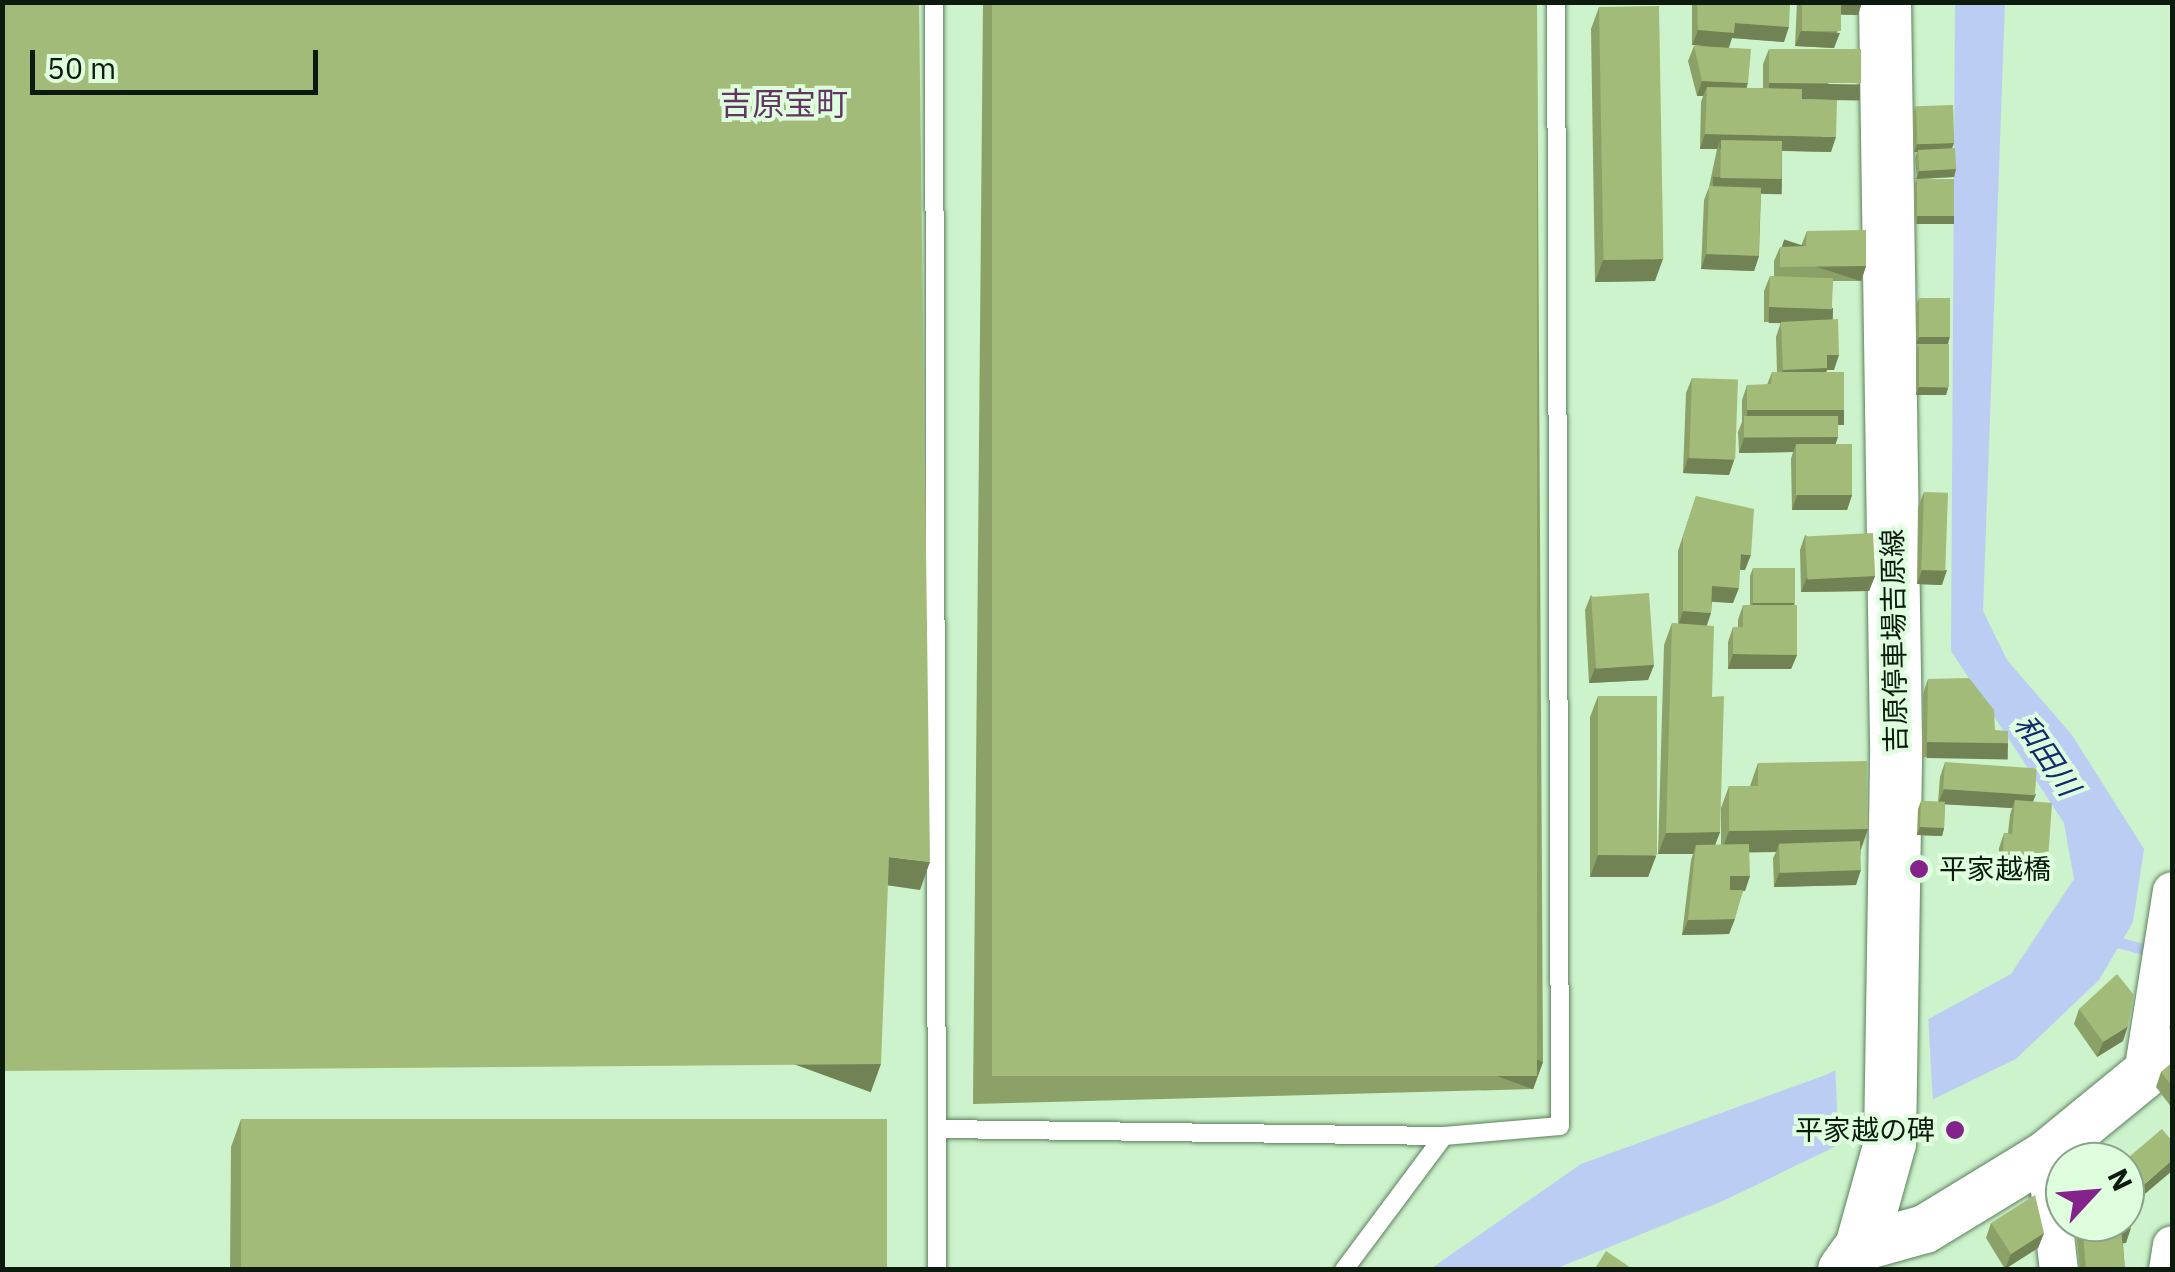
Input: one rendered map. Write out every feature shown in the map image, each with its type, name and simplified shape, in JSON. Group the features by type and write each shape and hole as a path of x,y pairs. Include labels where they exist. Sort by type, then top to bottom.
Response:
{"main road":[{"name":"吉原停車場吉原線","path":"1853,1258 1890,1143 1896,742 1885,2"}],"street":[{"path":"2062,1142 2157,1066 2172,892"},
{"path":"1853,1258 1926,1229 2045,1156"},
{"path":"2055,1242 2058,1270"},
{"path":"2168,1270 2172,1246"}],"lane":[{"path":"934,2 929,535 941,1129 937,1270"},
{"path":"941,1129 1444,1136 1560,1126 1556,2"},
{"path":"1344,1270 1444,1136"}],"water":[{"name":"和田川","path":"1955,3 2005,3 1983,611 2007,660 2072,735 2144,849 2133,922 2099,980 2016,1059 1723,1201 1555,1269 1429,1270 1581,1164 1828,1074 2011,974 2074,879 2064,823 1951,651"}],"pier":[{"path":"1928,1014 1933,1105 1839,1150 1835,1064"}],"building":[{"path":"2,2 919,2 930,862 889,857 881,1064 2,1071"},
{"path":"992,2 1537,2 1537,1076 992,1076"},
{"path":"1697,2 1790,2 1789,27 1735,23 1734,33 1698,30"},
{"path":"1802,2 1841,2 1841,31 1802,31"},
{"path":"1659,6 1663,259 1603,260 1599,7"},
{"path":"1694,46 1751,49 1748,83 1702,81"},
{"path":"1769,49 1861,49 1861,83 1769,83"},
{"path":"1707,87 1802,89 1802,99 1837,100 1836,137 1705,134"},
{"path":"1953,105 1954,143 1917,144 1916,106"},
{"path":"1721,140 1782,141 1781,179 1720,178"},
{"path":"1955,148 1956,169 1919,171 1918,150"},
{"path":"1917,179 1954,179 1954,216 1917,216"},
{"path":"1709,186 1761,188 1759,256 1707,254"},
{"path":"1866,230 1866,266 1780,267 1780,247 1806,246 1807,231"},
{"path":"1770,276 1833,278 1832,309 1769,307"},
{"path":"1919,298 1950,298 1950,337 1919,337"},
{"path":"1838,319 1839,355 1827,355 1827,368 1783,370 1781,322"},
{"path":"1919,344 1949,344 1949,387 1919,387"},
{"path":"1772,372 1844,372 1844,410 1747,410 1747,385 1771,384"},
{"path":"1692,378 1738,380 1735,460 1689,458"},
{"path":"1744,416 1838,416 1838,437 1744,437"},
{"path":"1796,444 1852,444 1852,495 1796,495"},
{"path":"1924,492 1948,493 1945,571 1921,570"},
{"path":"1696,496 1754,509 1751,555 1741,554 1739,588 1712,586 1711,613 1683,611 1683,536"},
{"path":"1873,533 1875,576 1807,579 1805,537"},
{"path":"1753,568 1795,568 1795,603 1753,603"},
{"path":"1649,593 1654,665 1596,669 1591,597"},
{"path":"1743,605 1797,605 1797,655 1733,654 1733,627 1743,627"},
{"path":"1672,623 1714,626 1712,697 1724,696 1720,832 1666,833"},
{"path":"1969,678 1994,710 1995,730 2008,731 2008,743 1927,742 1928,679"},
{"path":"1598,696 1657,696 1657,855 1598,855"},
{"path":"1867,761 1868,829 1729,831 1729,786 1758,786 1758,763"},
{"path":"1945,762 2037,768 2035,795 1943,789"},
{"path":"2015,800 2052,803 2048,860 2003,856 2004,833 2012,834"},
{"path":"1921,801 1945,802 1944,828 1920,827"},
{"path":"1860,841 1861,870 1780,873 1779,844"},
{"path":"1749,844 1750,876 1730,876 1730,890 1743,890 1735,919 1688,920 1696,845"},
{"path":"2117,974 2134,995 2128,1026 2103,1042 2079,1009"},
{"path":"2172,1063 2172,1086 2161,1072"},
{"path":"241,1119 887,1119 887,1270 241,1270"},
{"path":"2162,1129 2172,1141 2172,1160 2145,1184 2145,1143"},
{"path":"2035,1195 2044,1233 2011,1254 1991,1223"},
{"path":"2084,1242 2122,1242 2125,1270 2086,1270"},
{"path":"1606,1251 1634,1270 1594,1270"}],"waterway":[{"path":"2109,940 2159,953"}],"place":[{"name":"平家越橋","path":"1919,869"},
{"name":"平家越の碑","path":"1955,1130"}],"district":[{"name":"吉原宝町","path":"784,103"}]}
